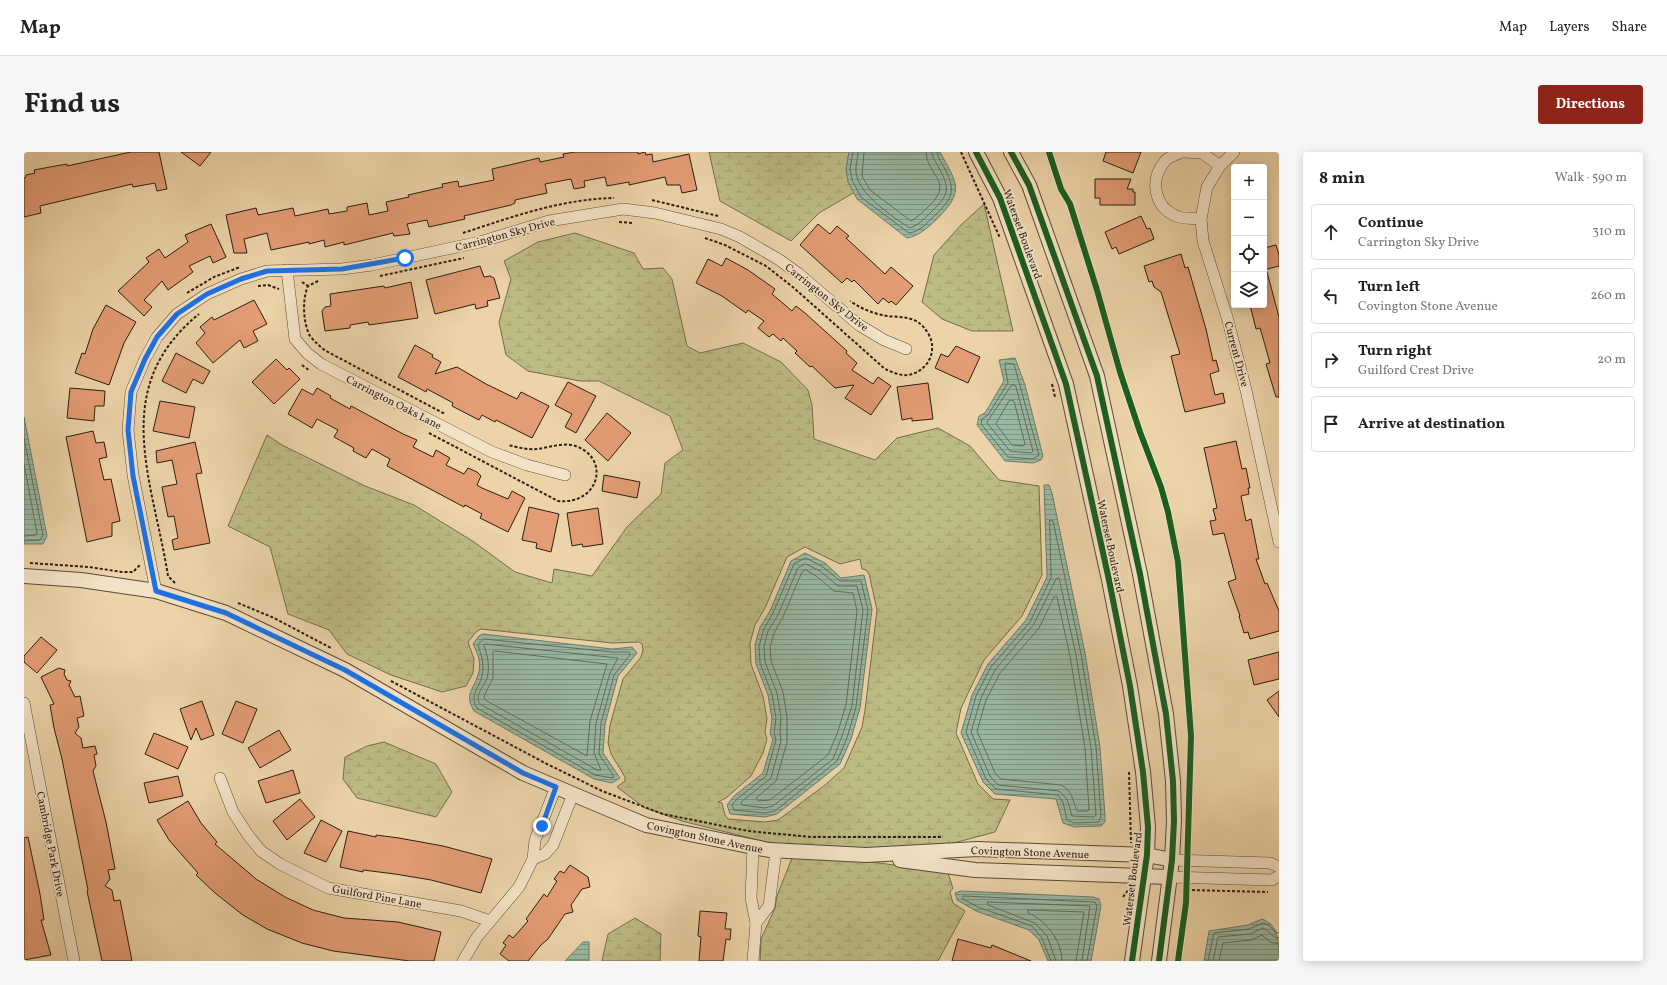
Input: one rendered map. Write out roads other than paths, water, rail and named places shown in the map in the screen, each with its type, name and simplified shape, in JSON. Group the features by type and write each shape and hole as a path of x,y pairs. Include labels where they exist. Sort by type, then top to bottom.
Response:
{"street":[{"name":"Waterset Boulevard","path":"976,152 1000,198 1066,384 1109,580 1130,686 1143,772 1148,827 1147,855 1132,961"},
{"name":"Waterset Boulevard","path":"1011,152 1029,185 1097,376 1140,574 1166,714 1173,781 1172,860 1159,961"},
{"path":"1201,219 1176,217 1161,206 1156,192 1154,179 1165,160 1182,152 1202,153 1220,166"},
{"name":"Current Drive","path":"1234,152 1220,166 1207,186 1201,219 1203,241 1227,317 1246,390 1279,542"},
{"name":"Carrington Sky Drive","path":"156,591 133,476 128,430 131,392 145,359 157,337 177,314 207,294 241,279 267,271 342,269 372,265 480,242 549,221 623,209 655,213 721,228 740,237 778,258 799,274 859,326 884,340 906,349"},
{"name":"Carrington Oaks Lane","path":"287,270 295,339 321,364 492,452 527,465 565,475"},
{"name":"Covington Stone Avenue","path":"24,576 82,580 156,591 226,613 345,670 523,773 646,825 776,851 866,855 975,870 1169,877"},
{"name":"Cambridge Park Drive","path":"24,703 74,961"},
{"name":"Guilford Pine Lane","path":"220,778 233,812 248,835 261,851 280,864 328,888 461,911 490,921"},
{"path":"463,961 477,937 519,887 533,859 535,840 556,787"},
{"path":"533,859 545,854 553,845 573,794"},
{"path":"752,847 751,898 756,923 753,961"},
{"name":"Covington Stone Avenue","path":"866,855 977,849 1147,855 1172,860"},
{"path":"756,923 769,906 776,851"},
{"path":"1172,860 1270,863 1279,867"},
{"path":"1169,877 1272,880 1279,876"}],"water":[{"path":"849,152 940,152 954,180 956,188 955,194 951,202 936,220 919,234 907,238 857,199 848,182 846,169"},
{"path":"1015,358 1025,385 1043,456 1041,460 1033,463 1005,461 977,425 979,416 985,413 1004,381 999,360"},
{"path":"24,417 47,536 43,544 24,544"},
{"path":"1044,485 1049,485 1052,493 1085,653 1100,747 1105,816 1105,822 1101,826 1074,827 1063,823 1056,799 995,794 983,782 961,733 972,695 988,664 1026,620 1047,577"},
{"path":"805,553 825,563 841,578 864,575 872,609 860,708 851,739 840,764 777,814 765,817 730,814 727,805 734,796 763,773 773,739 770,734 772,719 768,695 756,664 755,645 760,627 770,611 791,561"},
{"path":"483,634 612,649 632,647 637,653 618,676 605,724 603,753 620,778 612,783 594,779 474,711 471,705 470,693 480,667 478,655 473,644 479,636"},
{"path":"961,891 1093,897 1099,899 1101,906 1091,961 1048,961 1039,940 1029,930 976,911 957,900 955,893"},
{"path":"1262,919 1272,925 1275,930 1279,947 1279,961 1204,961 1209,931 1248,925"},
{"path":"583,942 589,942 589,961 565,961"}]}
